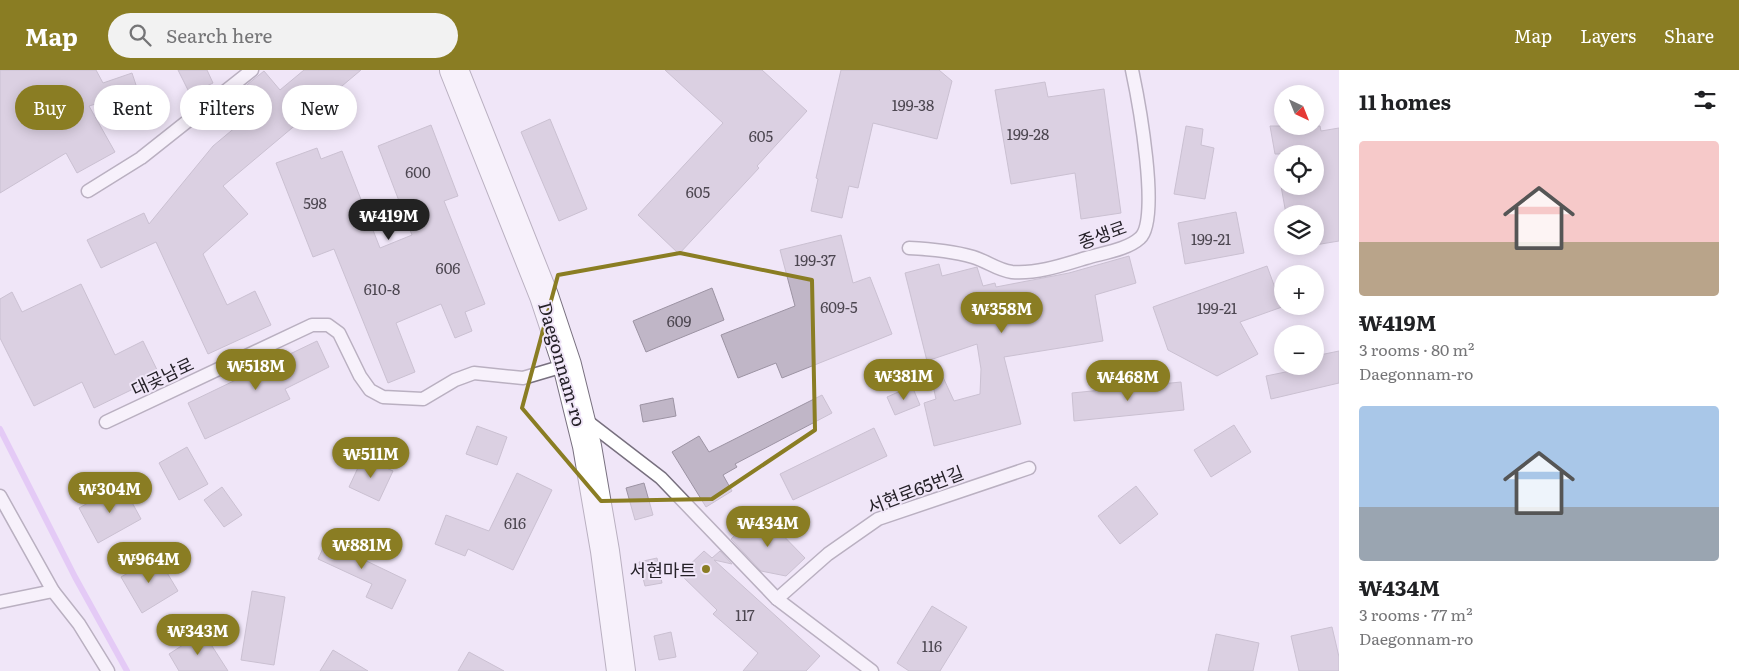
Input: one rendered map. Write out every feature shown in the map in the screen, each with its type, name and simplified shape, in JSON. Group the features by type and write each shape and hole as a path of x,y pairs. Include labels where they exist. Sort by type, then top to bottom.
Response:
{"street":[{"name":"Daegonnam-ro","path":"454,70 544,296 567,365 580,416 605,551 621,671"}],"lane":[{"path":"88,191 141,158 252,70"},
{"name":"종생로","path":"909,248 953,251 976,258 996,269 1027,272 1062,266 1121,248 1140,238 1147,227 1148,183 1140,108 1132,70"},
{"name":"대곶남로","path":"106,422 312,325 328,325 339,333 360,376 370,390 382,397 423,398 455,380 474,373 523,378 567,365"},
{"path":"580,416 661,478 777,599 872,671"},
{"name":"서현로65번길","path":"777,599 828,554 878,519 1030,468"},
{"path":"0,496 53,591 79,624 108,671"},
{"path":"0,602 53,591"}],"highlighted area":[{"path":"680,253 812,280 815,430 712,499 601,501 522,408 558,275"}],"building":[{"path":"0,70 96,70 103,83 132,73 136,85 94,85 94,104 89,106 94,115 94,130 103,130 115,152 77,173 66,153 0,193"},
{"path":"178,70 207,70 213,83 209,85 186,85"},
{"path":"304,70 361,70 343,85 286,85"},
{"path":"665,70 762,70 807,111 757,166 759,168 679,254 638,215 723,123"},
{"path":"841,70 939,70 952,81 937,139 873,123 858,188 849,186 842,218 811,211 818,179 816,178"},
{"path":"264,71 280,90 282,88 282,130 290,130 223,186 248,214 203,254 227,305 255,291 271,325 208,354 156,242 101,268 87,240 144,213 149,224 213,146 232,130 272,130 272,85 247,85"},
{"path":"1045,82 1048,97 1104,89 1121,213 1081,219 1075,173 1011,184 995,90"},
{"path":"550,119 587,209 559,221 521,132"},
{"path":"431,125 458,196 444,201 485,304 465,312 472,331 455,338 441,304 396,323 415,372 388,383 334,249 313,257 276,163 317,148 321,159 342,151 380,248 412,235 378,146"},
{"path":"1186,126 1203,129 1201,145 1214,148 1205,199 1174,194"},
{"path":"1270,126 1274,126 1274,135 1324,135 1324,130 1339,128 1339,241 1324,244 1324,205 1284,205 1283,195 1324,195 1324,145 1274,145 1274,148"},
{"path":"1236,212 1244,253 1185,264 1178,223"},
{"path":"841,235 853,283 870,277 892,334 782,378 776,363 738,378 721,335 795,306 780,250"},
{"path":"1129,256 1136,283 1095,295 1103,341 1004,357 1021,424 934,446 924,403 936,399 928,364 936,362 954,401 980,394 981,369 977,344 927,361 905,273 939,264 942,276 977,267 983,286 995,283 996,287 1069,273"},
{"path":"1267,266 1274,285 1274,310 1240,322 1258,354 1217,376 1168,350 1153,307"},
{"path":"81,284 115,355 143,341 160,376 94,408 82,382 34,406 0,338 0,299 12,292 22,312"},
{"path":"712,288 724,320 646,352 633,321"},
{"path":"317,341 329,367 285,389 290,399 205,439 188,403"},
{"path":"1339,351 1339,383 1271,399 1266,376 1324,375 1324,354"},
{"path":"1181,382 1184,410 1074,421 1072,393"},
{"path":"912,386 920,405 895,415 887,397"},
{"path":"822,395 832,413 735,464 737,467 723,475 732,491 706,507 672,452 699,436 709,452"},
{"path":"673,398 676,416 643,422 640,405"},
{"path":"1234,425 1251,452 1211,477 1194,450"},
{"path":"477,426 507,437 497,465 466,454"},
{"path":"874,428 887,456 793,500 780,474"},
{"path":"187,447 208,484 179,500 159,463"},
{"path":"363,457 393,471 379,501 349,487"},
{"path":"517,473 552,490 513,570 468,549 465,556 435,544 446,515 489,531"},
{"path":"644,483 653,515 635,520 626,488"},
{"path":"122,484 141,519 98,543 79,508"},
{"path":"1136,486 1158,514 1120,544 1098,516"},
{"path":"222,487 242,515 224,527 204,500"},
{"path":"753,518 769,521 805,558 786,576 761,571 731,539"},
{"path":"331,531 359,544 354,555 406,580 392,609 366,597 372,584 318,559"},
{"path":"704,551 712,558 720,551 732,564 714,560 820,656 806,671 743,671 758,653 713,614 717,610 680,574"},
{"path":"157,556 178,591 142,613 121,577"},
{"path":"657,558 662,583 645,586 639,562"},
{"path":"252,591 285,597 274,665 241,660"},
{"path":"932,606 967,627 940,671 909,671 897,663"},
{"path":"1332,627 1339,657 1339,671 1299,671 1291,636"},
{"path":"203,632 228,671 179,671 169,654"},
{"path":"671,632 676,657 659,660 654,636"},
{"path":"1216,634 1259,643 1253,671 1208,671"},
{"path":"333,650 368,671 320,671"},
{"path":"469,652 504,671 458,671"}],"waterway":[{"path":"0,429 75,577 127,671"}],"place":[{"name":"서현마트","path":"706,569"}]}
